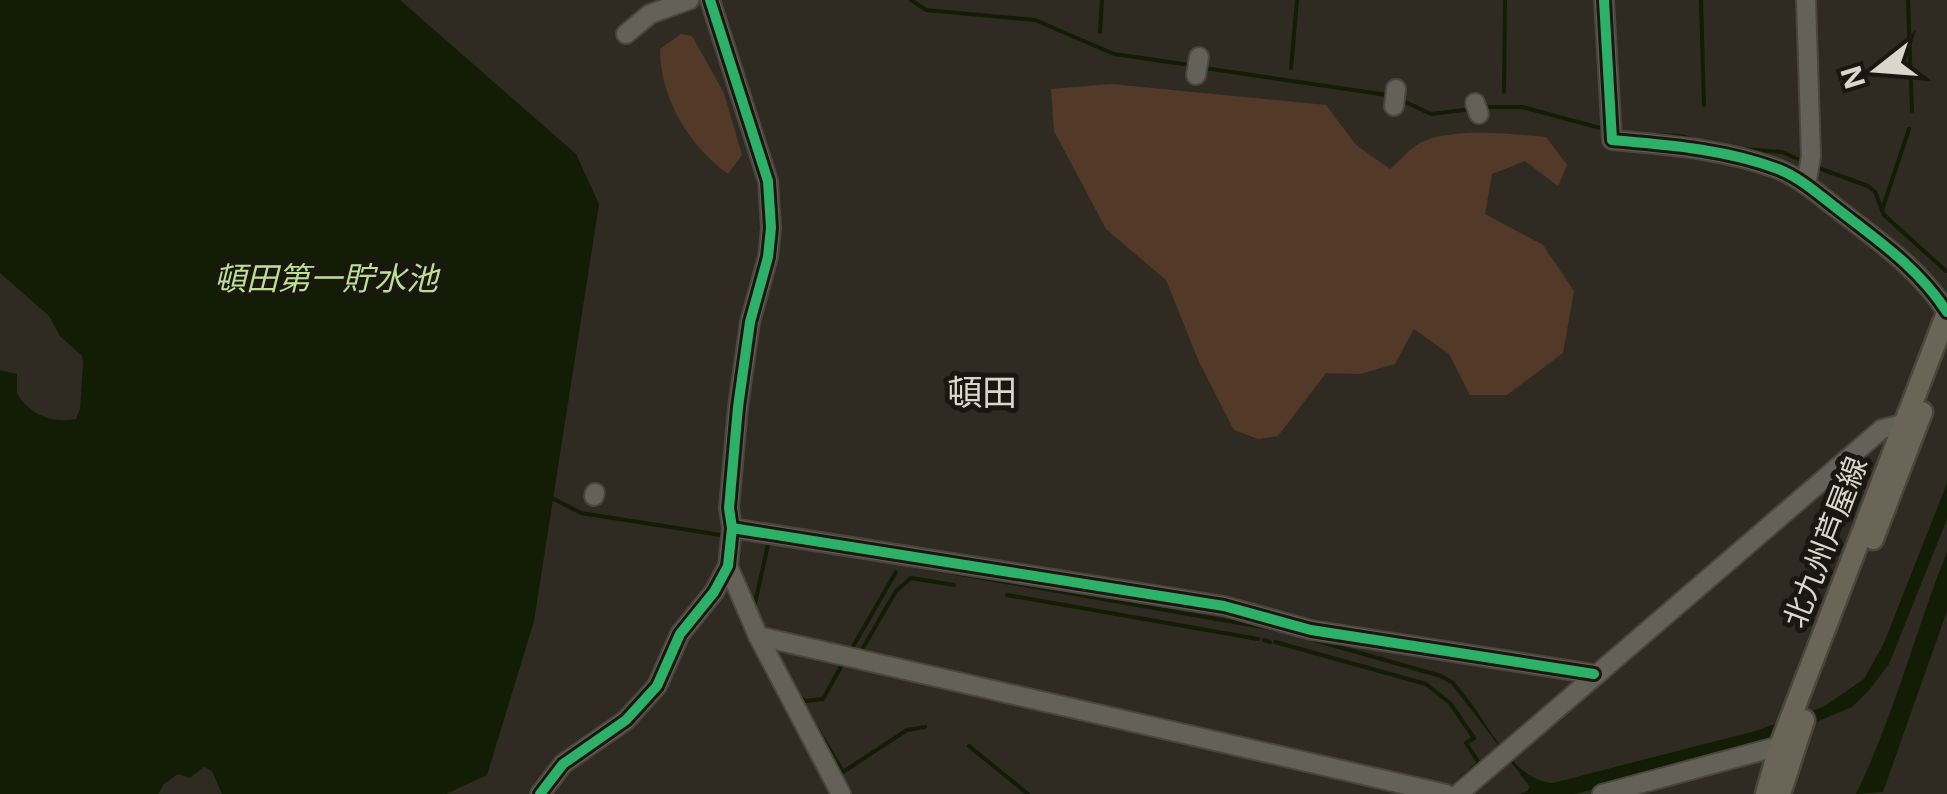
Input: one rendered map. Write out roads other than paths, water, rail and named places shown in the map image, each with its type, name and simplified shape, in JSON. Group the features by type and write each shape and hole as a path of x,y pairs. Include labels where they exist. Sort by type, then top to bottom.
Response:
{"main road":[{"name":"北九州芦屋線","path":"1766,794 1910,426 1947,312"},
{"name":"北九州芦屋線","path":"1910,426 1947,347"},
{"name":"北九州芦屋線","path":"1780,794 1788,744"}],"street":[{"path":"626,34 650,14 689,0"},
{"path":"540,794 563,764 626,720 657,686 680,634 714,592 728,566 738,407 750,322 768,257 771,228 768,181 710,0"},
{"path":"1604,0 1612,140 1697,148 1780,170 1906,260 1929,284 1947,312"},
{"path":"1806,0 1811,156 1806,185"},
{"path":"1458,794 1882,430 1910,426"},
{"path":"732,528 1224,606 1311,630 1594,674"},
{"path":"728,566 758,636 841,794"},
{"path":"758,636 1446,794"},
{"path":"1602,794 1788,744"}],"water":[{"name":"頓田第一貯水池","path":"0,0 400,0 576,154 599,204 534,621 487,775 446,794 222,794 212,771 204,767 190,778 178,774 158,794 0,794 0,370 17,374 17,393 34,412 50,419 67,420 76,419 80,409 83,363 82,356 60,336 49,316 0,273"},
{"path":"1947,483 1947,519 1889,664 1852,707 1761,745 1575,794 1519,794 1528,791 1529,786 1468,705 1471,703 1516,764 1527,774 1553,783 1755,731 1823,707 1864,679 1884,643"},
{"path":"1947,552 1947,611 1883,792 1856,794 1882,735"}],"waterway":[{"path":"911,0 926,10 1035,20 1114,54 1190,65"},
{"path":"1100,32 1102,0"},
{"path":"1291,68 1297,0"},
{"path":"1504,92 1505,0"},
{"path":"1701,0 1704,105"},
{"path":"1908,0 1912,111"},
{"path":"1204,68 1387,95"},
{"path":"1401,100 1431,114 1473,109"},
{"path":"1482,107 1522,107 1604,129"},
{"path":"1882,210 1909,129"},
{"path":"1653,135 1698,141"},
{"path":"1741,149 1782,152 1805,162"},
{"path":"1813,166 1868,186 1875,192 1884,215 1946,271"},
{"path":"552,498 581,513 727,536"},
{"path":"754,608 769,540"},
{"path":"909,565 1279,630"},
{"path":"851,650 896,572"},
{"path":"860,653 896,591 911,578 954,585"},
{"path":"1007,595 1258,639"},
{"path":"1307,638 1441,676 1453,683 1470,705"},
{"path":"1264,640 1270,642"},
{"path":"1275,642 1426,684 1450,703 1474,738 1466,743 1479,763"},
{"path":"799,697 806,701 823,699 844,661"},
{"path":"817,728 843,772 907,730 925,727"},
{"path":"969,746 1028,794"},
{"path":"1452,787 1478,764"}],"district":[{"name":"頓田","path":"982,392"}]}
